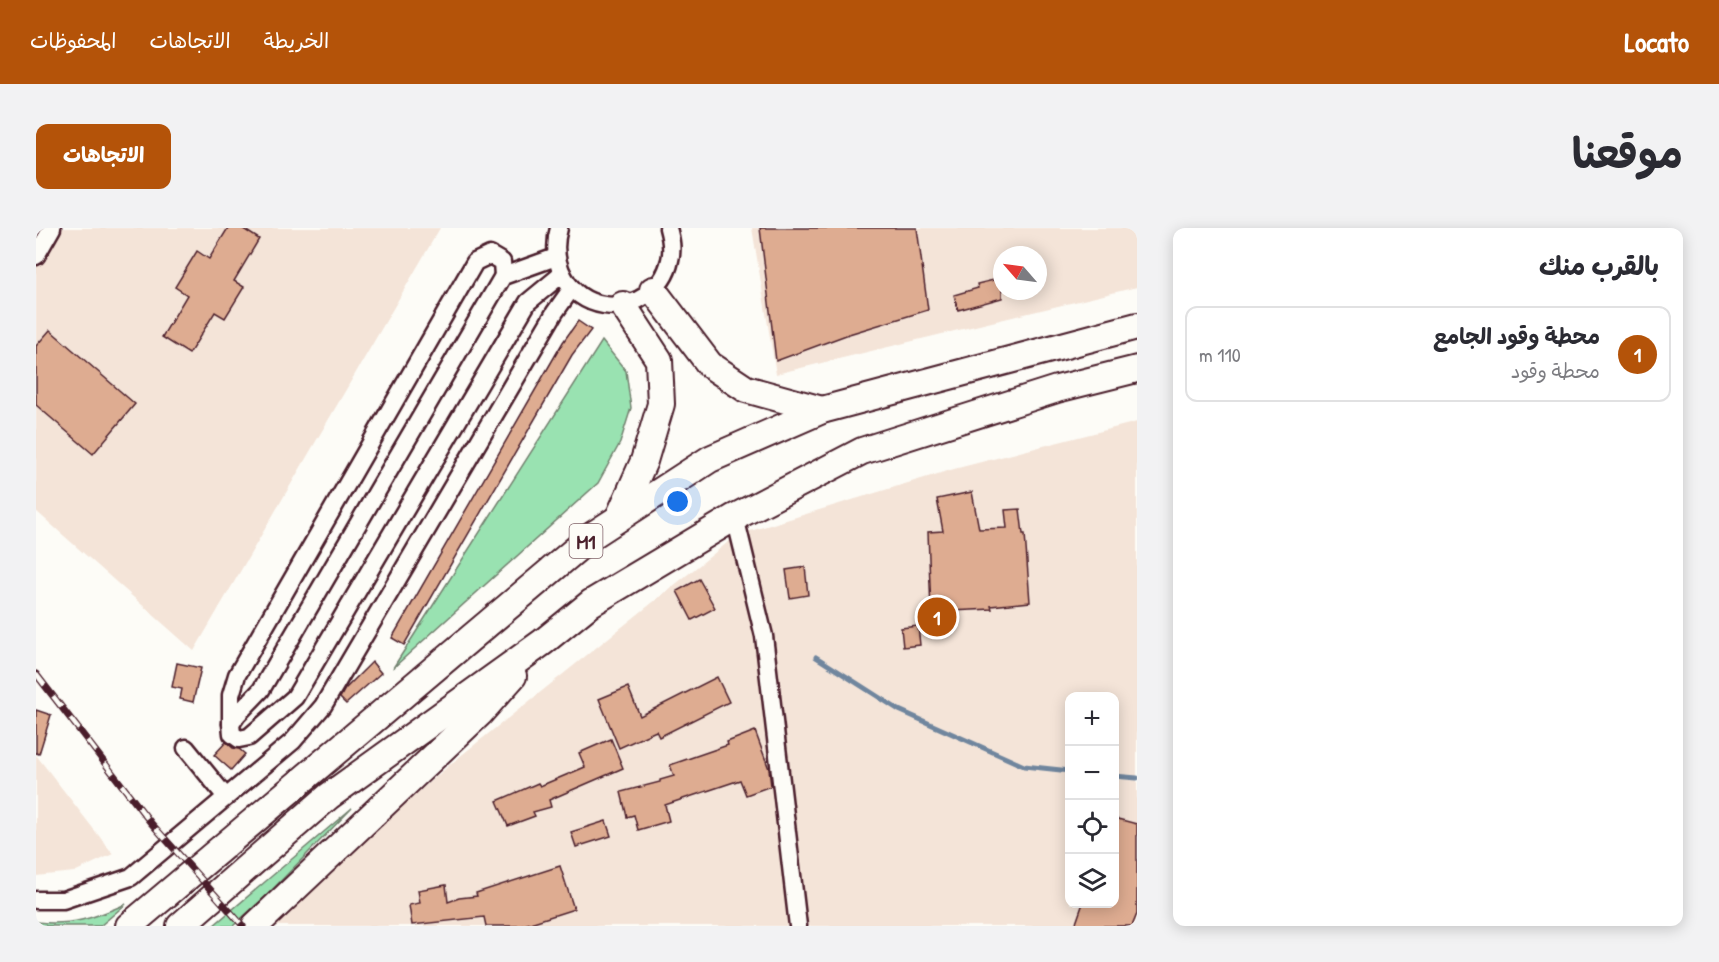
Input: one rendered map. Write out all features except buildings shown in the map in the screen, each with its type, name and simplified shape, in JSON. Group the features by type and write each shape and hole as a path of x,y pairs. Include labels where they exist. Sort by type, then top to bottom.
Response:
{"highway":[{"path":"653,290 710,365 746,389 822,410"},
{"path":"619,517 644,461 661,405 659,360 623,305"},
{"name":"M1","path":"129,926 593,535 710,459 822,410 1137,326"},
{"path":"180,926 329,796 543,642 591,603 735,517 862,451 1057,389 1137,369"},
{"path":"255,926 480,713 543,642"}],"street":[{"path":"36,256 52,228"},
{"path":"559,228 556,239 556,257 562,274 572,288 587,299 604,305 623,305 653,290 664,276 670,260 672,243 668,228"},
{"path":"231,724 261,690 503,276 502,262 490,255 475,262 237,675 231,695 231,724 232,734 239,739 249,737 295,697 528,302 562,274"},
{"path":"503,276 556,257"},
{"path":"36,900 63,900 131,877 293,741 323,706 555,312 572,288"},
{"path":"735,517 764,636 798,926"},
{"path":"186,748 226,797"}],"shaded area":[{"path":"36,228 440,228 194,651 36,511"},
{"path":"752,228 1137,228 1137,287 776,374"},
{"path":"1137,422 1137,926 261,926 458,758 737,535 954,469"},
{"path":"36,755 113,854 74,872 36,876"}],"green space":[{"path":"602,341 626,371 631,408 620,443 598,483 393,668"},
{"path":"352,808 268,894 233,926 213,926"},
{"path":"126,904 100,926 36,926 36,922 61,923 82,920"}],"waterway":[{"path":"816,657 899,710 1024,766 1065,770"},
{"path":"1119,776 1137,778"}],"railway":[{"path":"36,674 151,823 243,926"}],"place":[{"name":"محطة وقود الجامع","path":"937,617"}]}
